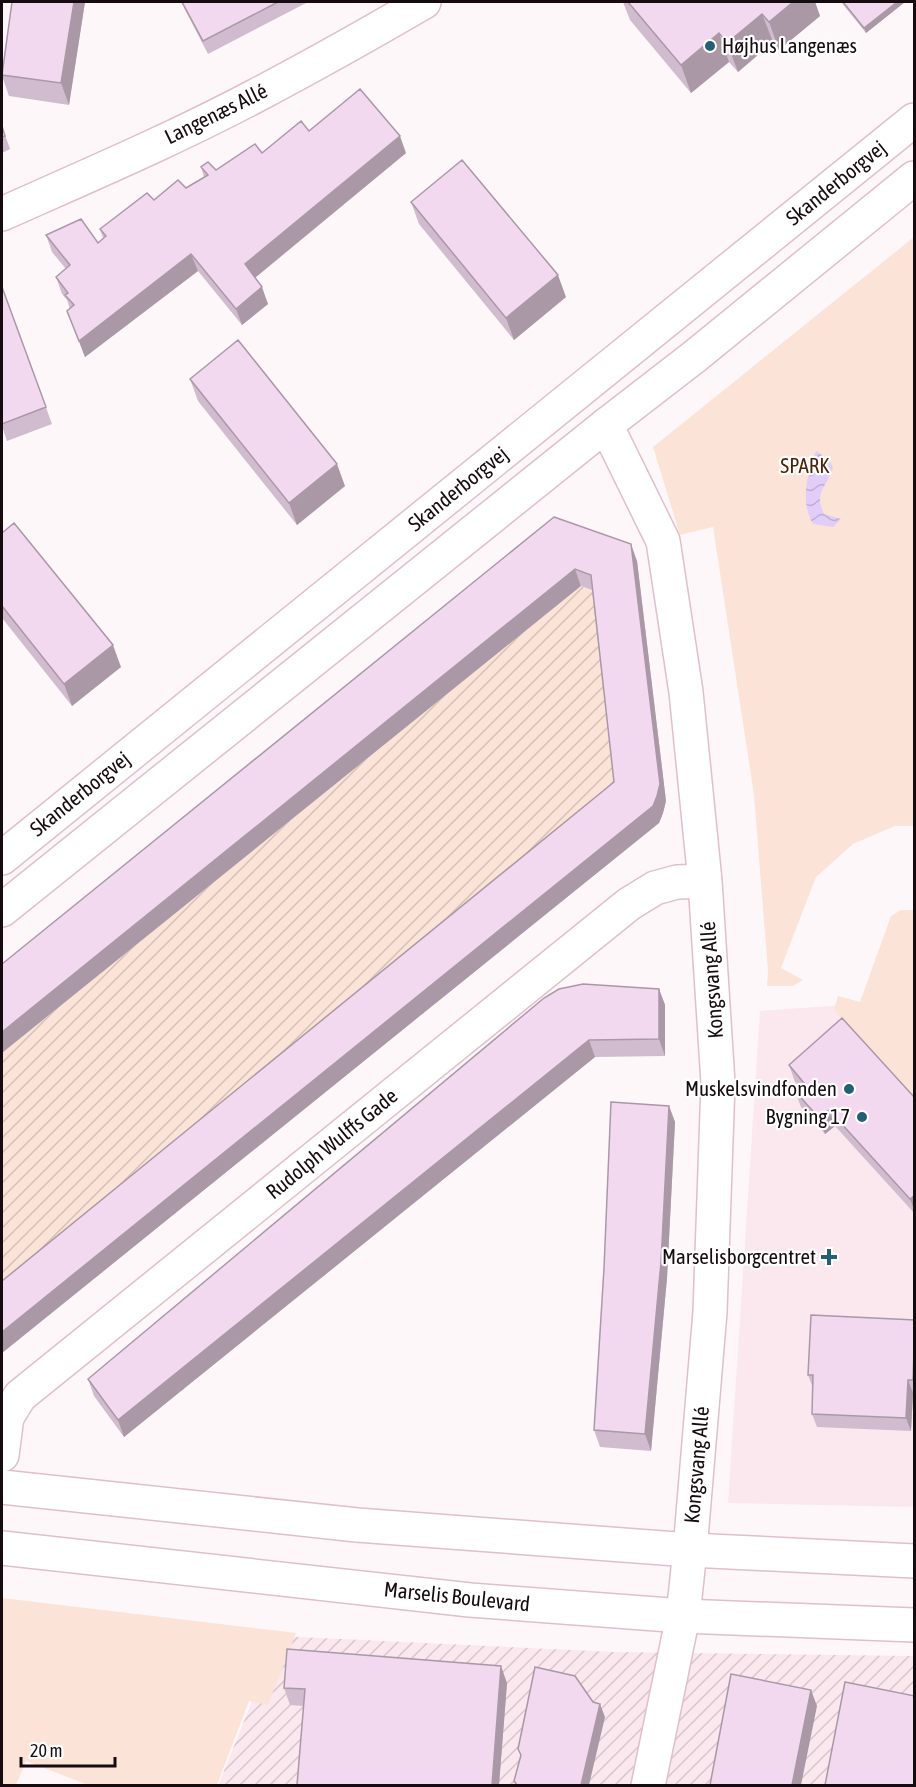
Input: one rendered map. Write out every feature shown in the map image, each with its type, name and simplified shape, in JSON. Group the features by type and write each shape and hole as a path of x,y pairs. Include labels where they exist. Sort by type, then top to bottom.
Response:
{"street":[{"name":"Langenæs Allé","path":"2,214 125,159 256,96 424,2"},
{"name":"Skanderborgvej","path":"2,858 915,120"},
{"name":"Skanderborgvej","path":"2,910 915,178"},
{"name":"Kongsvang Allé","path":"606,425 663,541 686,692 705,881 718,1083 710,1312 684,1617"},
{"name":"Rudolph Wulffs Gade","path":"2,1455 4,1417 20,1396 629,904 655,888 677,882 705,881"},
{"path":"2,1487 357,1525 690,1550 915,1561"},
{"name":"Marselis Boulevard","path":"2,1548 470,1600 684,1617 915,1625"},
{"path":"648,1785 684,1617"}],"shaded area":[{"name":"Marselisborgcentret","path":"914,969 914,1507 728,1503 760,1011 874,1003"},
{"path":"278,1636 614,1652 914,1656 914,1785 218,1786"}],"green space":[{"name":"SPARK","path":"914,237 914,826 895,826 853,844 816,877 781,968 803,980 793,986 767,986 768,971 754,795 713,527 680,535 653,447"},
{"path":"581,586 597,592 620,798 2,1303 2,1053"},
{"path":"901,910 914,910 914,1098 834,1010 838,996 860,1002 891,916"},
{"path":"2,1598 296,1633 268,1705 249,1701 217,1785 88,1785 26,1761 16,1785 2,1786"}],"water":[{"path":"817,451 833,467 822,489 820,499 824,514 841,519 833,527 813,524 807,507 807,480"}],"building":[{"path":"12,2 74,2 61,83 2,75"},
{"path":"182,2 278,2 203,41"},
{"path":"628,2 793,2 769,22 762,14 727,43 719,33 681,65"},
{"path":"843,2 897,2 864,28"},
{"path":"360,89 400,136 245,264 262,287 236,309 191,254 79,341 67,311 74,305 65,295 68,293 56,277 70,265 46,235 81,219 98,243 106,236 100,229 147,193 154,200 178,180 186,188 208,175 201,167 208,162 216,170 255,144 262,153 301,121 309,131"},
{"path":"462,160 558,275 506,318 411,202"},
{"path":"2,287 46,407 2,424"},
{"path":"238,340 337,464 289,503 190,379"},
{"path":"554,517 631,544 660,784 653,806 2,1332 2,1281 614,782 591,575 575,569 2,1032 2,964"},
{"path":"14,523 113,645 64,684 2,606 2,533"},
{"path":"583,984 659,989 659,1039 589,1040 118,1420 88,1379 544,998 559,989"},
{"name":"Bygning 17","path":"842,1018 915,1098 915,1195 910,1199 829,1110 819,1118 795,1091 804,1083 789,1065"},
{"path":"611,1102 669,1106 661,1262 645,1434 594,1430"},
{"path":"811,1315 915,1320 913,1380 908,1380 906,1418 812,1414 813,1375 808,1375"},
{"path":"287,1649 501,1666 492,1785 297,1785 305,1689 284,1688"},
{"path":"535,1667 575,1676 593,1702 600,1704 581,1785 517,1785 514,1781 521,1755 518,1749"},
{"path":"731,1674 811,1690 792,1785 710,1785"},
{"path":"845,1682 915,1696 915,1785 825,1785"}],"place":[{"name":"Højhus Langenæs","path":"710,46"},
{"name":"Muskelsvindfonden","path":"849,1089"},
{"name":"Bygning 17","path":"862,1117"},
{"name":"Marselisborgcentret","path":"829,1257"}]}
